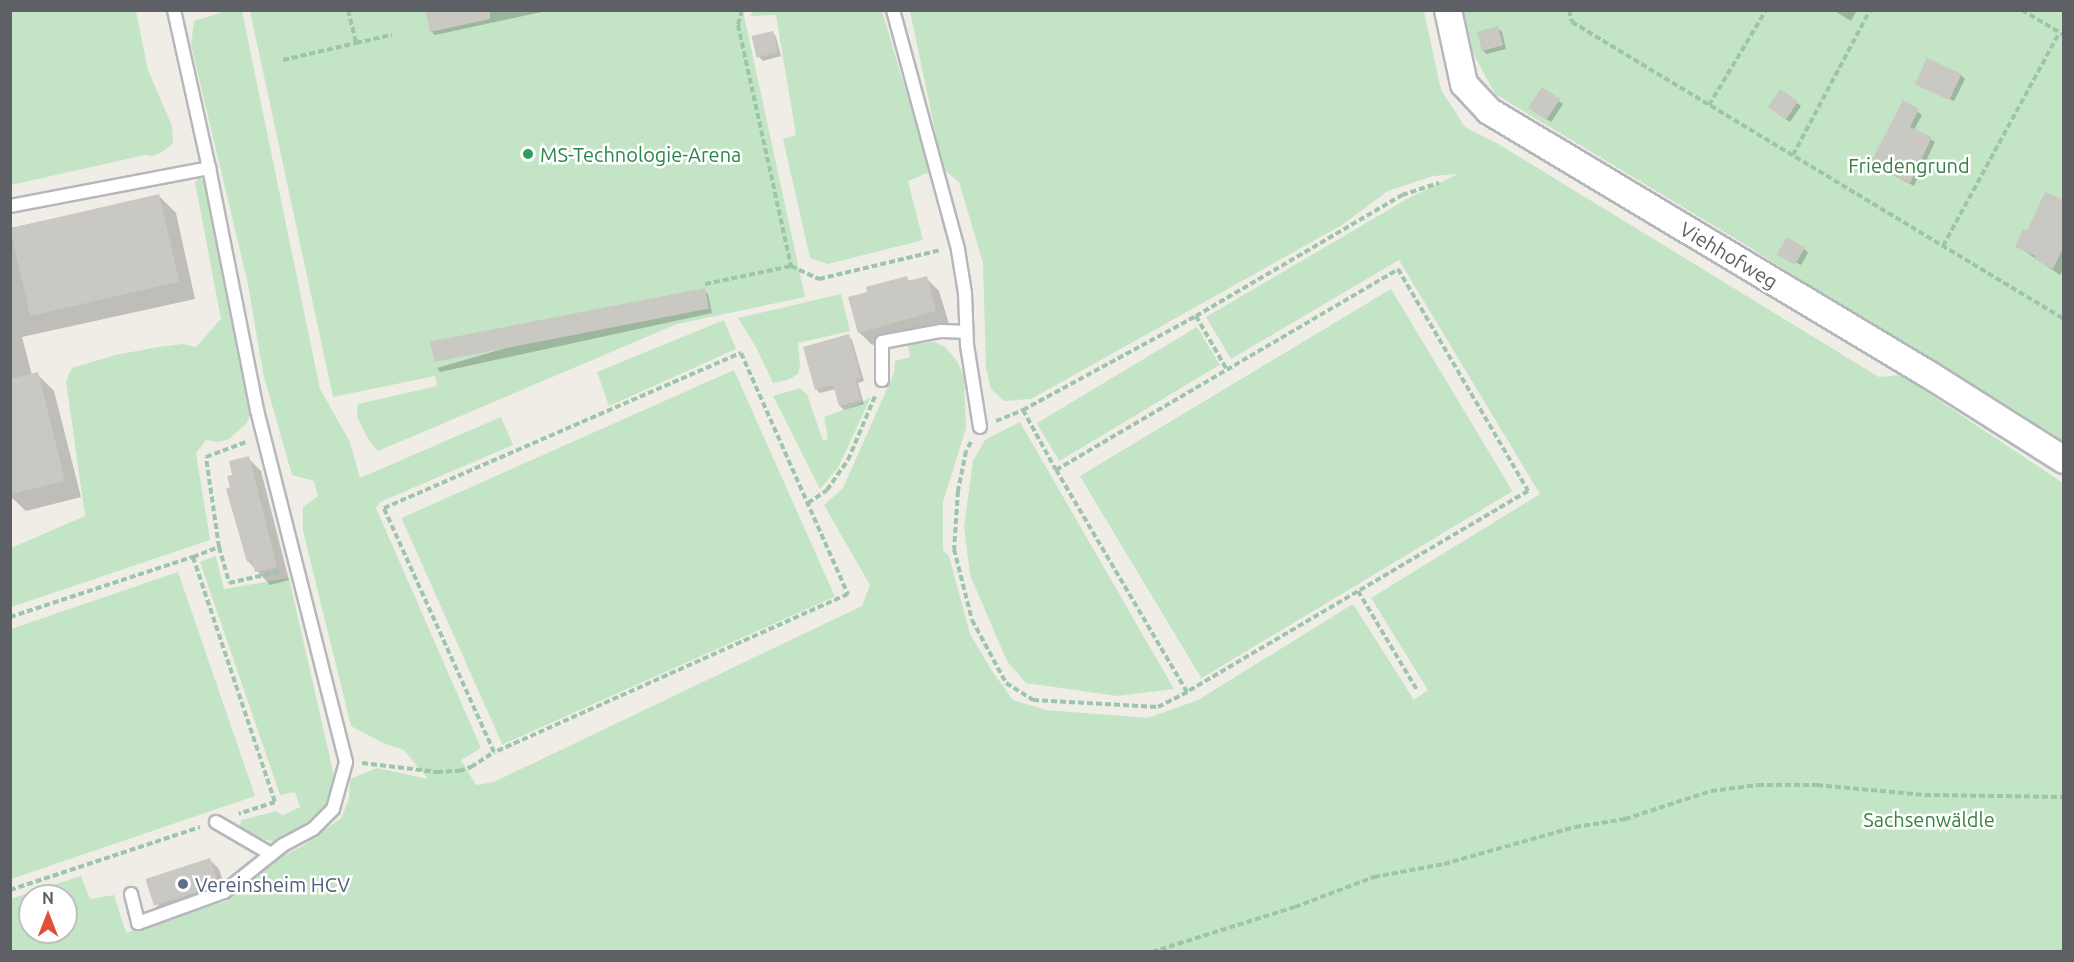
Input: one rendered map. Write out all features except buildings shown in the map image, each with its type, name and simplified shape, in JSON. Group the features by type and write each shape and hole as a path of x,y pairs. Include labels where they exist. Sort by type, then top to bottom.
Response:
{"street":[{"name":"Viehhofweg","path":"1448,10 1464,84 1489,111 1928,374 2064,460"}],"lane":[{"path":"131,894 138,923 224,892 272,854 313,829 333,809 346,762 264,435 174,10"},
{"path":"893,10 957,245 965,292 966,332 980,427"},
{"path":"10,206 209,168"},
{"path":"882,380 882,342 940,331 966,332"},
{"path":"216,822 272,854"}],"path":[{"path":"348,10 356,43"},
{"path":"742,10 738,25 791,266"},
{"path":"1569,10 1572,22 2064,319"},
{"path":"1708,105 1766,10"},
{"path":"1793,156 1870,10"},
{"path":"1943,246 2061,34 2022,10"},
{"path":"283,60 392,34"},
{"path":"1056,470 1398,270 1528,491 1187,692 1158,706 1033,700 1006,683 972,620 954,549 958,491 966,451 980,427 1023,410 1196,316 1402,195 1439,183"},
{"path":"705,284 791,266 819,279 957,245"},
{"path":"1196,316 1227,370"},
{"path":"346,762 437,772 459,771 471,767 494,752 848,594 741,353 384,508 494,752"},
{"path":"808,503 827,490 848,460 882,380"},
{"path":"1023,410 1187,692"},
{"path":"264,435 206,457 219,547 229,583 297,568"},
{"path":"10,617 219,547"},
{"path":"10,890 275,802 193,557"},
{"path":"1358,591 1417,690"},
{"path":"1152,951 1295,907 1374,877 1444,864 1575,827 1625,819 1712,791 1758,785 1817,785 1925,795 2064,797"}],"green space":[{"path":"10,11 136,11 148,70 172,126 173,143 162,152 152,156 145,155 11,185"},
{"name":"Sachsenwäldle","path":"226,11 242,11 320,389 350,442 360,478 501,417 513,445 380,502 376,508 481,748 461,760 476,785 494,782 862,606 870,585 824,505 843,488 894,373 895,361 910,357 908,344 935,342 945,347 957,361 964,377 966,428 943,502 943,550 949,556 970,634 1013,700 1046,710 1148,718 1198,700 1353,604 1414,700 1428,690 1371,598 1540,494 1399,260 1231,359 1206,317 1407,199 1458,174 1433,176 1388,191 1342,225 1031,399 1004,401 991,389 986,368 983,263 959,182 943,169 910,11 1424,11 1441,90 1465,127 1500,145 1879,377 1901,375 2063,483 2063,951 11,952 10,899 18,896 18,944 78,944 78,884 56,884 81,876 90,899 114,895 126,933 227,901 249,879 274,861 304,845 341,818 349,799 350,779 377,768 428,779 404,750 383,743 351,726 303,531 303,507 318,496 314,481 292,475 263,373 248,284 191,45 194,21"},
{"name":"MS-Technologie-Arena","path":"250,11 743,11 805,297 677,324 378,451 368,439 357,417 358,404 437,386 435,376 333,397"},
{"path":"753,11 882,11 930,172 908,181 923,240 828,264 810,258 783,139 796,135 776,15 750,16"},
{"name":"Friedengrund","path":"1464,11 2063,11 2063,446 1741,242 1495,94 1473,53"},
{"path":"200,177 205,182 252,411 246,424 229,439 219,442 206,440 196,453 210,540 11,607 11,548 85,516 66,381 72,368 115,355 159,347 183,344 196,347 221,319 195,182"},
{"path":"1391,289 1513,491 1201,678 1080,476"},
{"path":"841,294 850,331 798,343 800,365 798,374 788,380 773,383 756,347 738,318"},
{"path":"724,320 736,349 609,406 597,372"},
{"path":"1197,327 1220,365 1059,461 1037,423"},
{"path":"734,370 835,597 502,745 401,518"},
{"path":"800,388 807,394 823,441 828,439 824,417 857,405 871,397 838,468 820,489 773,396"},
{"path":"1020,422 1174,689 1117,696 1026,683 1007,661 970,575 964,527 973,461 985,440"},
{"path":"216,556 224,589 289,578 335,780 329,802 300,828 277,843 247,834 239,826 242,820 276,811 283,815 300,807 295,792 280,795 200,562"},
{"path":"178,572 255,796 11,879 11,629"}],"place":[{"name":"MS-Technologie-Arena","path":"528,154"},
{"name":"Vereinsheim HCV","path":"183,884"}]}
